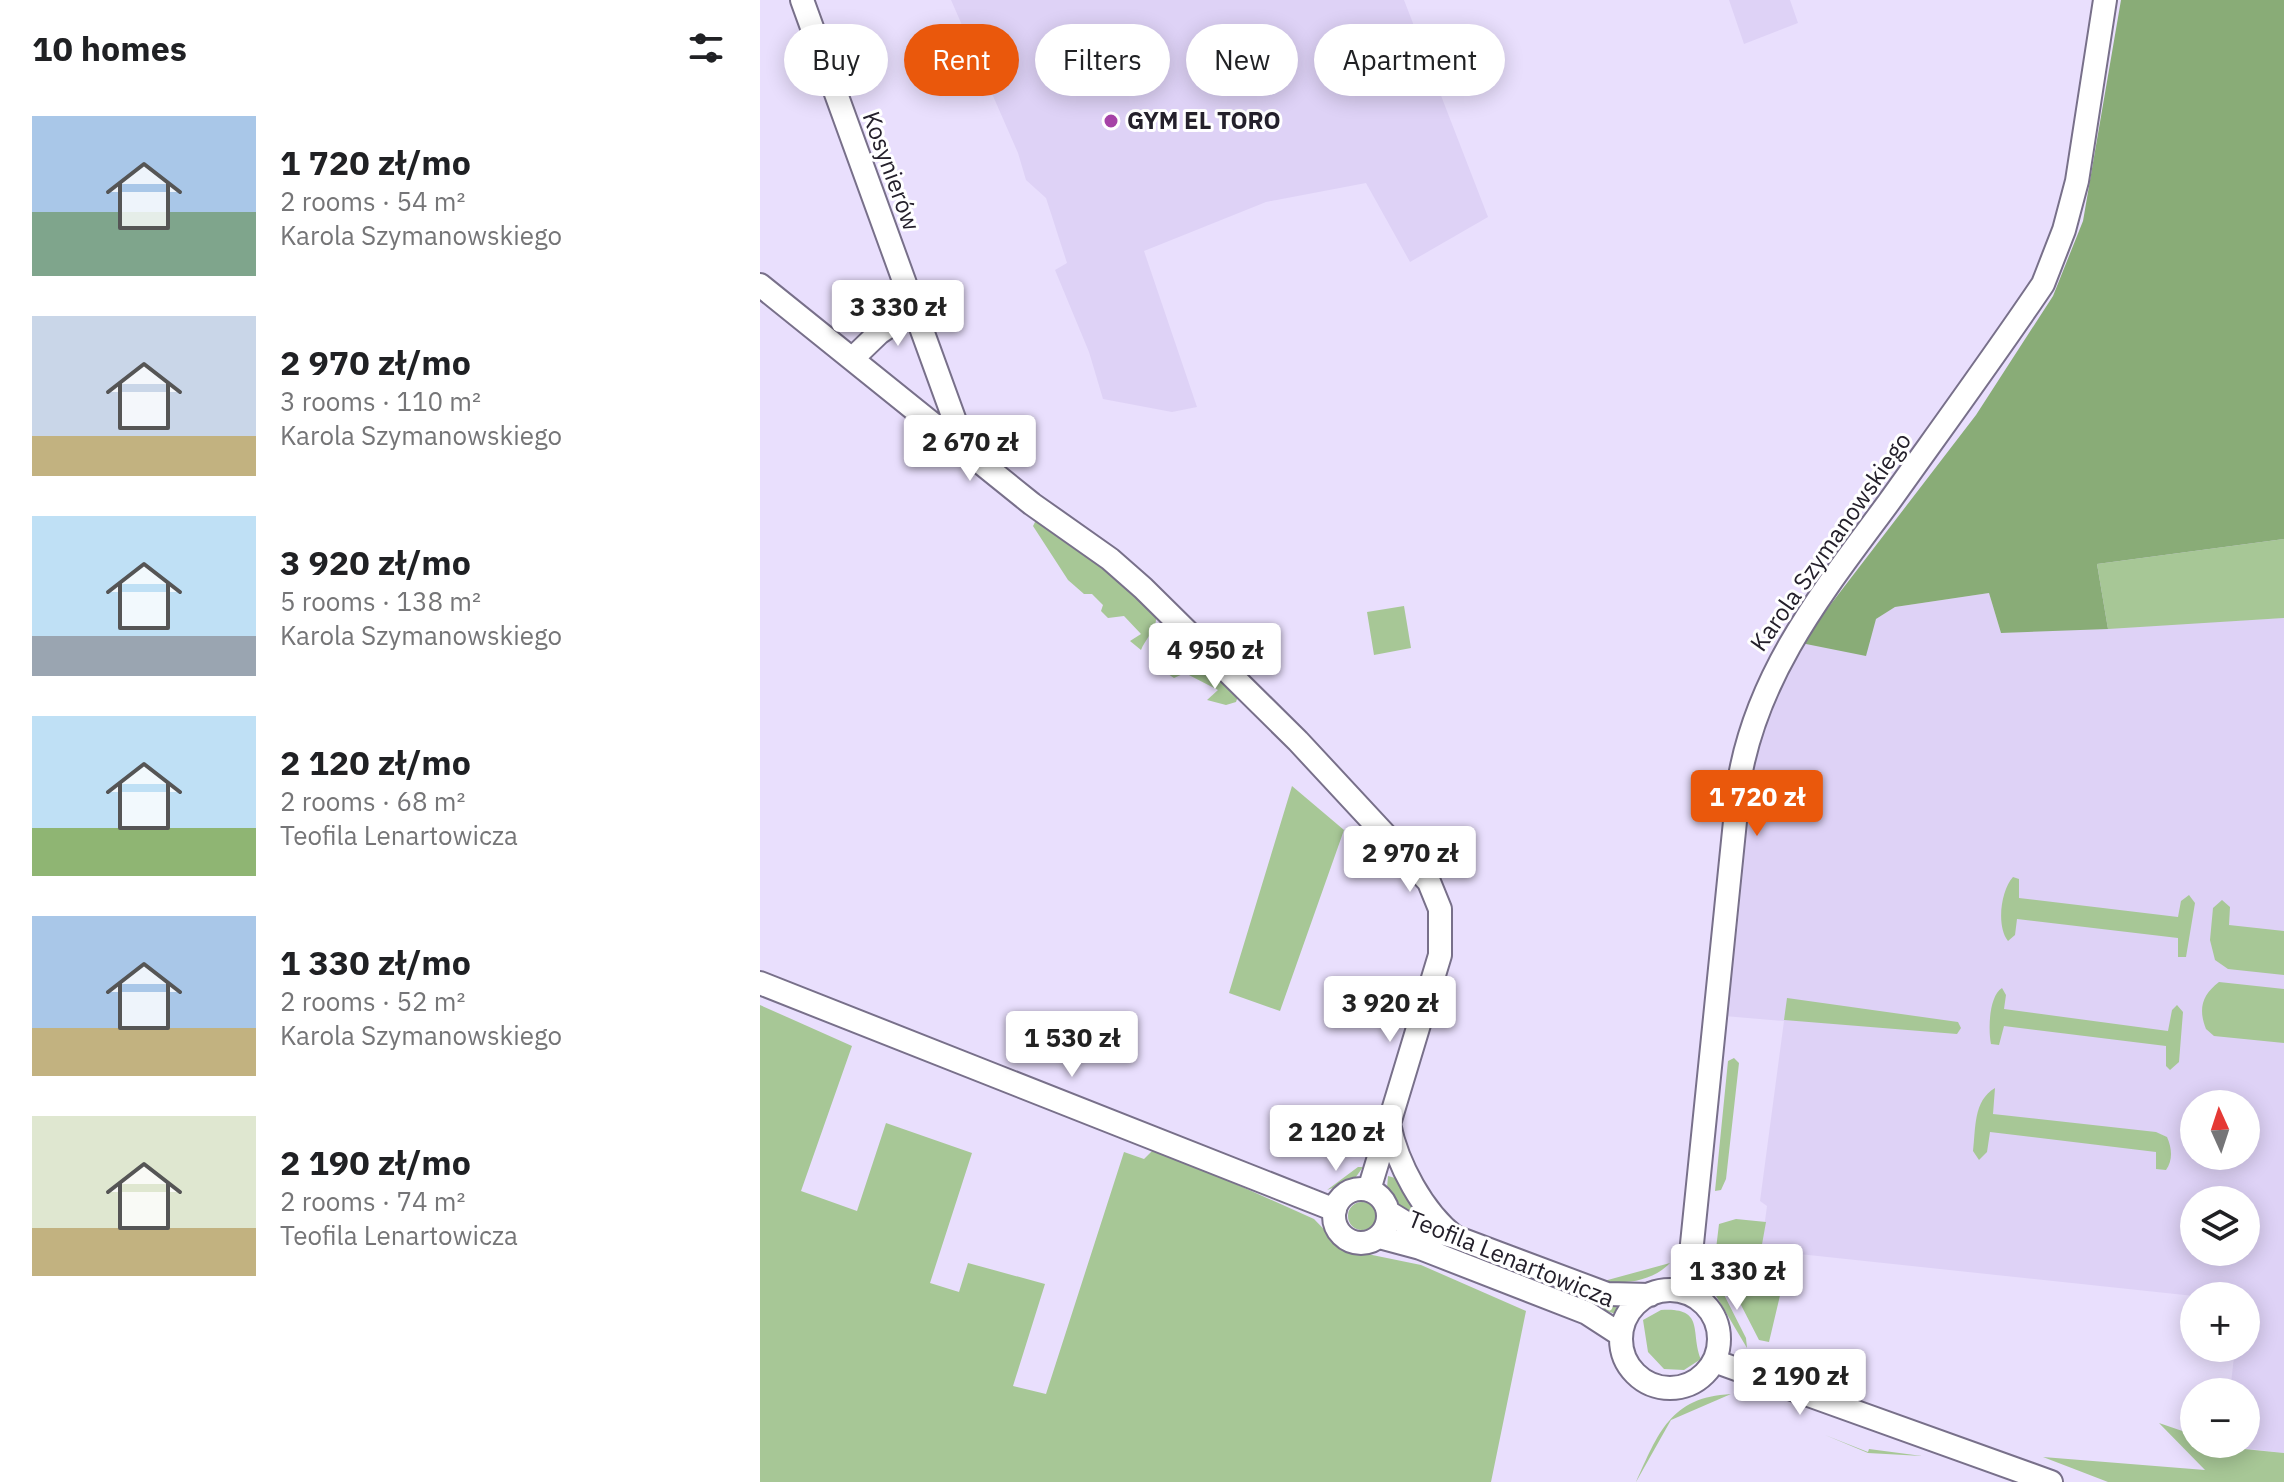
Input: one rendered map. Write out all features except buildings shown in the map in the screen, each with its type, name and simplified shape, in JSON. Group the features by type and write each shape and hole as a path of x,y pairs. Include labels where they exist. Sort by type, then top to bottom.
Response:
{"street":[{"name":"Kosynierów","path":"802,0 965,450"},
{"name":"Karola Szymanowskiego","path":"1687,1293 1739,782 1750,730 1771,674 1808,613 2043,284 2064,230 2077,181 2105,0"},
{"path":"760,285 1143,588 1330,775 1429,882 1440,909 1440,955 1369,1190"},
{"path":"853,358 879,333 913,310"},
{"path":"760,983 1335,1210"},
{"path":"1389,1124 1399,1154 1423,1200 1440,1224 1455,1238"},
{"path":"1356,1189 1369,1190 1384,1201 1388,1212 1387,1224 1379,1237 1365,1243 1346,1238 1336,1225 1335,1210 1345,1194 1356,1189"},
{"name":"Teofila Lenartowicza","path":"1388,1212 1406,1223 1607,1294 1650,1295"},
{"name":"Teofila Lenartowicza","path":"1379,1237 1420,1248 1587,1313 1621,1335"},
{"path":"1661,1291 1687,1293 1704,1304 1716,1321 1720,1341 1714,1361 1694,1382 1675,1388 1655,1386 1630,1366 1621,1335 1627,1316 1650,1295 1661,1291"},
{"path":"1714,1361 2051,1482"}],"shaded area":[{"path":"951,0 1404,0 1413,24 1314,24 1314,96 1441,96 1488,217 1410,262 1366,183 1266,202 1144,251 1197,407 1172,412 1103,399 1089,352 1055,270 1067,263 1046,198 1026,180 1018,153 993,96 1019,96 1019,24 962,24"},
{"path":"1729,0 1790,0 1798,23 1744,44"},
{"path":"1989,593 2001,633 2284,618 2284,1453 2260,1450 2260,1378 2232,1378 2233,1362 2260,1362 2260,1282 2180,1282 2180,1295 1761,1250 1767,1206 1760,1201 1784,1021 1724,1016 1737,932 1756,744 1801,643 1876,619 1895,607"}],"green space":[{"path":"2121,0 2284,0 2284,539 2097,564 2108,629 2001,633 1989,593 1895,607 1876,619 1866,656 1801,643 1976,415 2053,296 2083,221"},
{"path":"1036,520 1122,578 1150,605 1156,620 1141,650 1130,641 1141,634 1124,616 1108,618 1101,611 1103,605 1092,594 1084,594 1068,580 1033,526"},
{"path":"2284,539 2284,618 2108,629 2097,564"},
{"path":"1404,606 1411,648 1374,655 1367,612"},
{"path":"1178,636 1238,696 1236,702 1226,705 1207,700 1218,690 1185,673 1174,678 1168,674 1160,653 1171,638"},
{"path":"1292,786 1344,830 1280,1011 1229,993"},
{"path":"2013,877 2019,879 2019,898 2178,917 2181,901 2189,895 2195,903 2186,957 2178,957 2178,938 2017,919 2015,935 2008,941 2001,918 2005,890"},
{"path":"2222,900 2230,907 2229,925 2284,931 2284,975 2228,969 2215,960 2210,940 2213,908"},
{"path":"2219,982 2284,989 2284,1043 2214,1036 2206,1029 2203,1003"},
{"path":"2002,988 2006,995 2004,1009 2168,1031 2172,1010 2177,1005 2183,1012 2179,1062 2170,1070 2166,1066 2166,1046 2004,1026 1999,1045 1991,1044 1992,1005"},
{"path":"1787,998 1958,1022 1961,1028 1957,1034 1784,1020"},
{"path":"760,1005 852,1046 801,1191 857,1211 886,1123 972,1153 930,1283 959,1292 968,1263 1045,1284 1013,1386 1046,1394 1124,1152 1144,1159 1155,1148 1314,1219 1343,1249 1421,1265 1526,1311 1491,1482 760,1482"},
{"path":"1734,1058 1739,1063 1726,1179 1721,1190 1715,1191 1728,1061"},
{"path":"1995,1088 1993,1114 2156,1132 2169,1141 2170,1162 2166,1170 2156,1169 2156,1152 1990,1132 1987,1152 1979,1160 1973,1151 1977,1116 1983,1100"},
{"path":"1358,1167 1363,1167 1353,1181 1327,1190"},
{"path":"1388,1176 1406,1181 1429,1225 1396,1208 1387,1188"},
{"path":"1362,1202 1372,1206 1376,1216 1372,1226 1362,1230 1352,1226 1348,1216 1352,1206"},
{"path":"1736,1219 1766,1222 1761,1250 1790,1253 1769,1342 1759,1340 1721,1266 1720,1249 1716,1249 1719,1224"},
{"path":"1395,1226 1623,1311 1618,1315 1395,1232"},
{"path":"1670,1263 1656,1274 1640,1280 1604,1281"},
{"path":"1705,1266 1713,1273 1746,1338 1747,1348 1709,1284"},
{"path":"1661,1310 1685,1313 1694,1324 1701,1359 1684,1370 1664,1369 1648,1352 1643,1320"},
{"path":"1731,1394 1671,1420 1636,1482 1669,1421 1694,1402"},
{"path":"2159,1423 2180,1430 2180,1444"},
{"path":"1825,1435 1868,1452 1869,1449 1922,1456 1868,1453"},
{"path":"2260,1451 2284,1453 2284,1482 2108,1482 2043,1457 2205,1470 2193,1458 2260,1458"}],"place":[{"name":"GYM EL TORO","path":"1111,121"}]}
